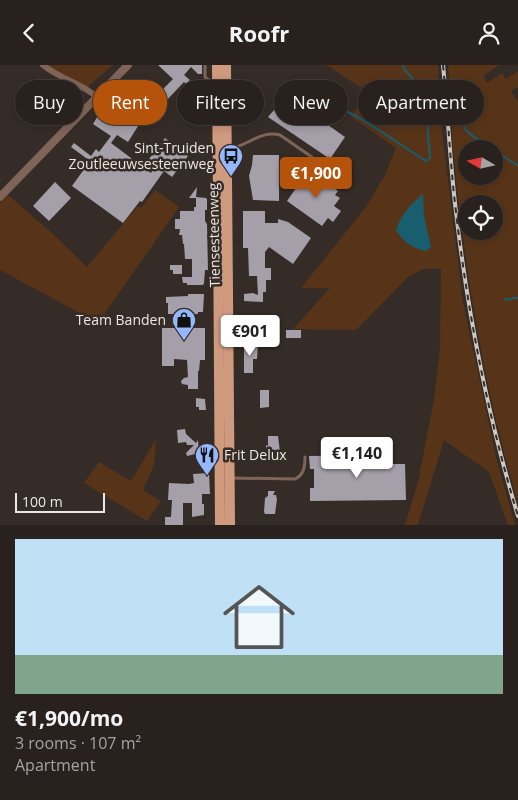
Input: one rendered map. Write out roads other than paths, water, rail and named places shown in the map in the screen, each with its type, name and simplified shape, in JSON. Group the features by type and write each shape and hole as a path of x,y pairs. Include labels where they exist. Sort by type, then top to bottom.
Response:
{"main road":[{"name":"Tiensesteenweg","path":"217,65 217,80"},
{"name":"Tiensesteenweg","path":"226,65 219,174 225,478 230,525"},
{"name":"Tiensesteenweg","path":"220,125 222,149"},
{"name":"Tiensesteenweg","path":"220,525 225,478"}],"street":[{"path":"43,65 58,77 93,94"},
{"path":"113,80 128,65"},
{"path":"0,197 93,101"}],"lane":[{"path":"205,65 205,77 207,80"},
{"path":"222,149 236,148 267,133 280,135 345,180"},
{"path":"225,478 295,479 303,473 305,457"}],"water":[{"path":"423,194 424,216 431,247 426,251 408,244 396,230 407,210"}],"waterway":[{"path":"403,65 413,80"},
{"path":"348,112 358,117"},
{"path":"371,125 426,161 430,158 427,125"},
{"path":"464,125 466,130 478,140"},
{"path":"503,156 518,166"},
{"path":"505,299 518,298"}],"railway":[{"path":"443,65 454,194 473,327 497,441 518,516"}],"place":[{"name":"Sint-Truiden Zoutleeuwsesteenweg","path":"231,177"},
{"name":"Team Banden","path":"184,341"},
{"name":"Frit Delux","path":"207,476"}]}
